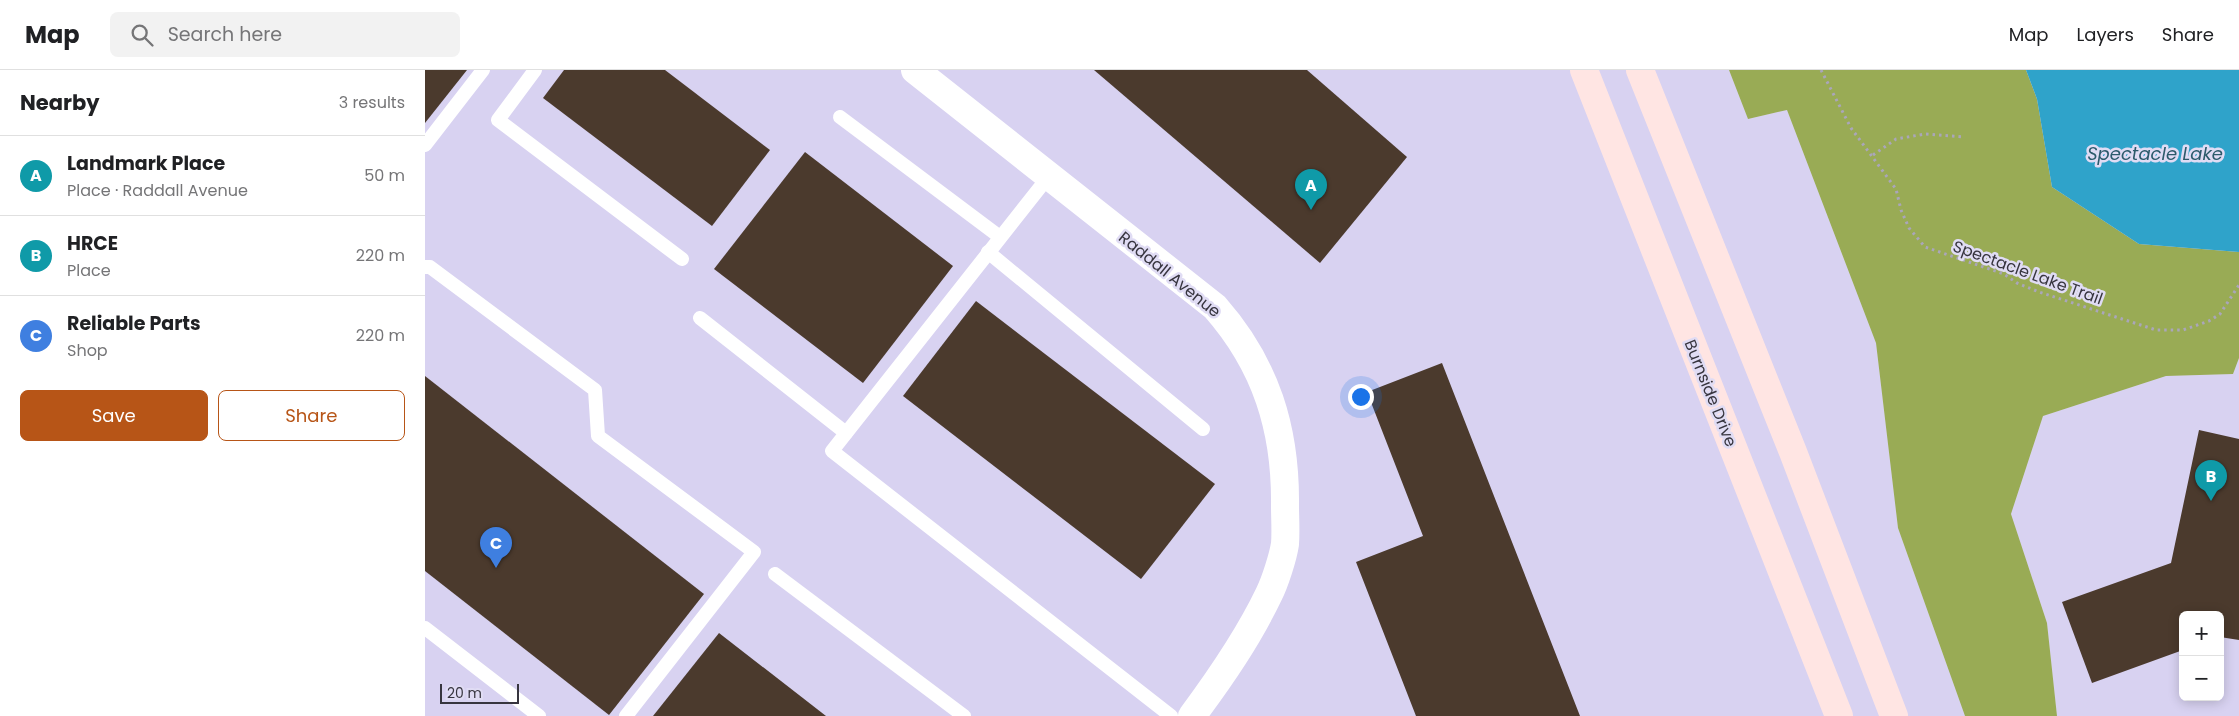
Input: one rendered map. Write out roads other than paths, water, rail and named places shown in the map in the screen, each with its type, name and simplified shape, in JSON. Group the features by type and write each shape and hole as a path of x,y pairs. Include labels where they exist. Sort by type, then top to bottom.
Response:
{"main road":[{"name":"Burnside Drive","path":"1584,70 1839,716"},
{"path":"1639,70 1793,452 1894,716"}],"street":[{"name":"Raddall Avenue","path":"915,70 1215,307 1236,331 1263,381 1276,415 1285,476 1285,544 1269,593 1226,670 1192,716"}],"lane":[{"path":"425,145 483,70"},
{"path":"535,70 498,120 682,259"},
{"path":"840,116 1000,238"},
{"path":"1049,176 832,451 1171,716"},
{"path":"988,252 1203,429"},
{"path":"425,267 430,267 595,390 599,436 754,552 626,716"},
{"path":"700,318 846,433"},
{"path":"775,574 964,716"},
{"path":"425,628 539,716"}],"water":[{"name":"Spectacle Lake","path":"2026,70 2239,70 2239,252 2139,244 2052,187 2037,99"}],"place":[{"name":"Landmark Place","path":"1311,210"},
{"name":"HRCE","path":"2211,501"},
{"name":"Reliable Parts","path":"496,568"}]}
